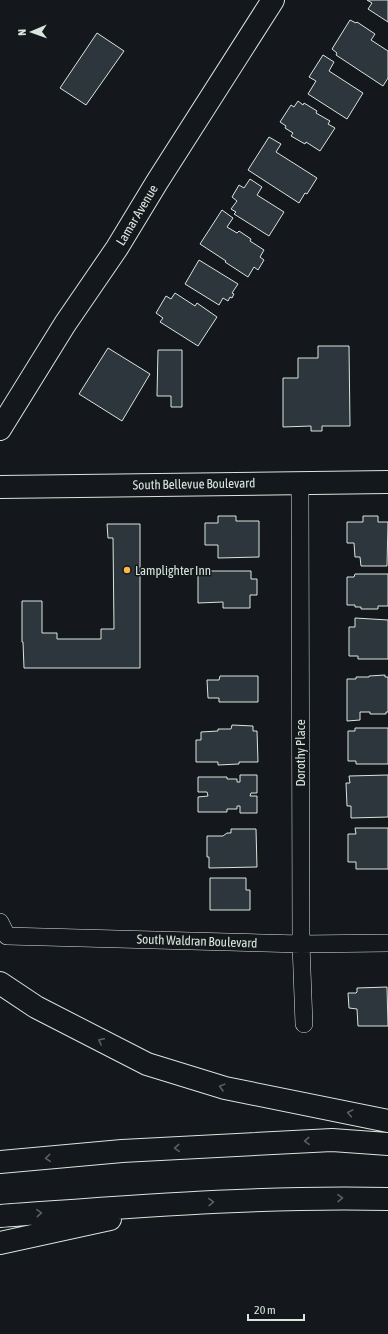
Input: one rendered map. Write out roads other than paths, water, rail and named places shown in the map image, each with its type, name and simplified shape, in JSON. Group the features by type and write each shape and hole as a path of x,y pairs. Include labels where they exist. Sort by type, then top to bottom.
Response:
{"main road":[{"name":"Lamar Avenue","path":"0,429 65,324 117,248 273,0"},
{"name":"South Bellevue Boulevard","path":"0,487 388,482"},
{"path":"0,983 36,1007 147,1064 225,1088 388,1121"},
{"path":"0,1162 122,1151 332,1140 388,1144"},
{"path":"0,1216 185,1203 344,1198 388,1199"},
{"path":"0,1243 185,1203"}],"street":[{"name":"Dorothy Place","path":"300,483 301,944 304,1024"},
{"name":"South Waldran Boulevard","path":"3,929 301,944 388,943"}],"place":[{"name":"Lamplighter Inn","path":"127,570"}]}
